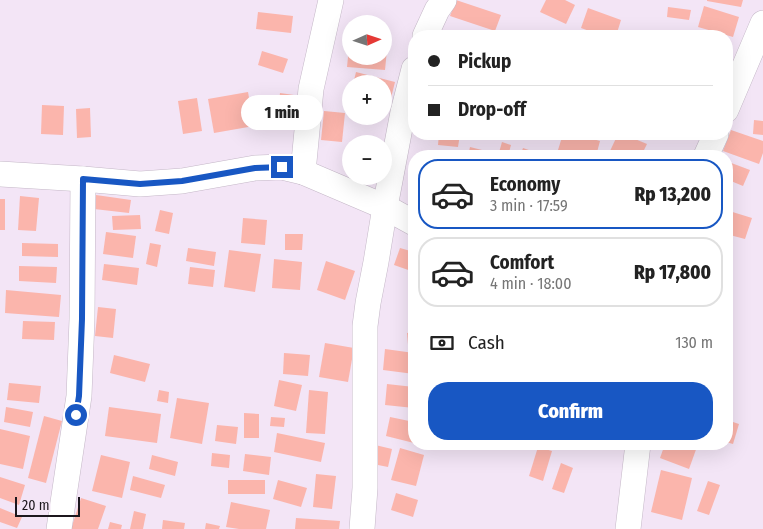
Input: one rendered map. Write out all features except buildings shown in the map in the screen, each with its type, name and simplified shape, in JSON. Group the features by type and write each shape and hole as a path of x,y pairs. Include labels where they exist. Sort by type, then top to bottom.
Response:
{"street":[{"path":"303,172 312,89 332,0"},
{"path":"428,30 444,0"},
{"path":"733,94 763,23"},
{"path":"362,529 366,480 365,326 385,208 408,92"},
{"path":"0,174 140,184 182,181 255,168 282,167 303,172 408,219"},
{"path":"59,529 79,396 82,319 83,179"},
{"path":"628,529 637,450"}],"route":[{"path":"76,415 79,396 82,319 83,179 140,184 182,181 255,168 282,167"}]}
